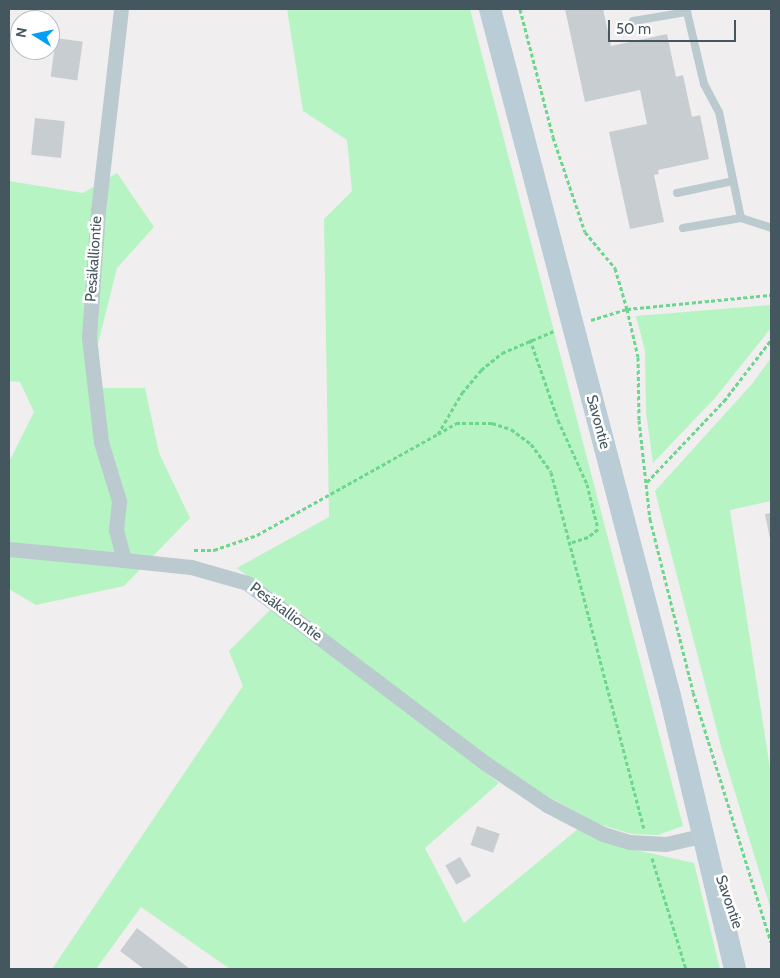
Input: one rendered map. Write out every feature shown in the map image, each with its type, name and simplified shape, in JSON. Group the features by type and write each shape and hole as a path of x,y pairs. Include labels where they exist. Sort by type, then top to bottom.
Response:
{"main road":[{"name":"Savontie","path":"490,9 705,835 735,969"},
{"name":"Savontie","path":"705,835 752,969"}],"street":[{"name":"Pesäkalliontie","path":"121,9 96,230 89,338 101,442 119,501 116,530 124,560 191,566 247,583 430,723 547,805 603,834 629,842 666,844 705,835"},
{"path":"9,549 124,560"}],"lane":[{"path":"633,21 687,12 704,84 719,112 741,218"},
{"path":"677,193 733,181"},
{"path":"682,228 741,218 771,228"}],"path":[{"path":"520,9 553,137 585,232 615,268 628,309 638,357 639,420 650,519 694,692 771,942"},
{"path":"585,321 628,309 771,295"},
{"path":"438,434 462,393 481,370 502,353 530,339 554,331"},
{"path":"530,339 558,420 587,484 598,529 588,537 570,543"},
{"path":"646,482 724,401 771,340"},
{"path":"192,550 214,550 256,536 456,423 475,421 511,429 531,444 551,472 648,843 686,969"}],"green space":[{"path":"287,9 470,9 683,826 658,835 631,834 599,824 547,796 474,748 237,568 329,517 324,219 352,191 347,140 303,111"},
{"path":"117,173 154,227 117,268 98,344 102,388 145,388 159,453 190,518 124,586 36,605 9,589 9,462 34,412 20,382 9,381 9,181 83,193"},
{"path":"771,305 771,328 715,398 653,463 646,412 645,351 636,316"},
{"path":"771,358 771,501 730,510 771,775 771,910 722,750 655,491 752,384"},
{"path":"272,608 499,783 425,848 464,923 578,829 609,844 694,863 720,969 230,969 141,907 96,969 52,969 243,686 229,651"}],"building":[{"path":"565,9 603,9 611,46 667,34 676,77 683,75 692,117 700,115 709,159 658,170 659,174 654,175 664,222 630,229 609,132 647,124 640,90 585,102"},
{"path":"60,39 83,42 77,80 51,77 53,60 60,60"},
{"path":"35,118 65,121 61,158 31,155"},
{"path":"771,513 771,539 770,539 765,514"},
{"path":"477,826 500,834 493,853 470,845"},
{"path":"460,857 471,876 456,885 445,866"},
{"path":"137,928 190,969 144,969 120,951"}]}
